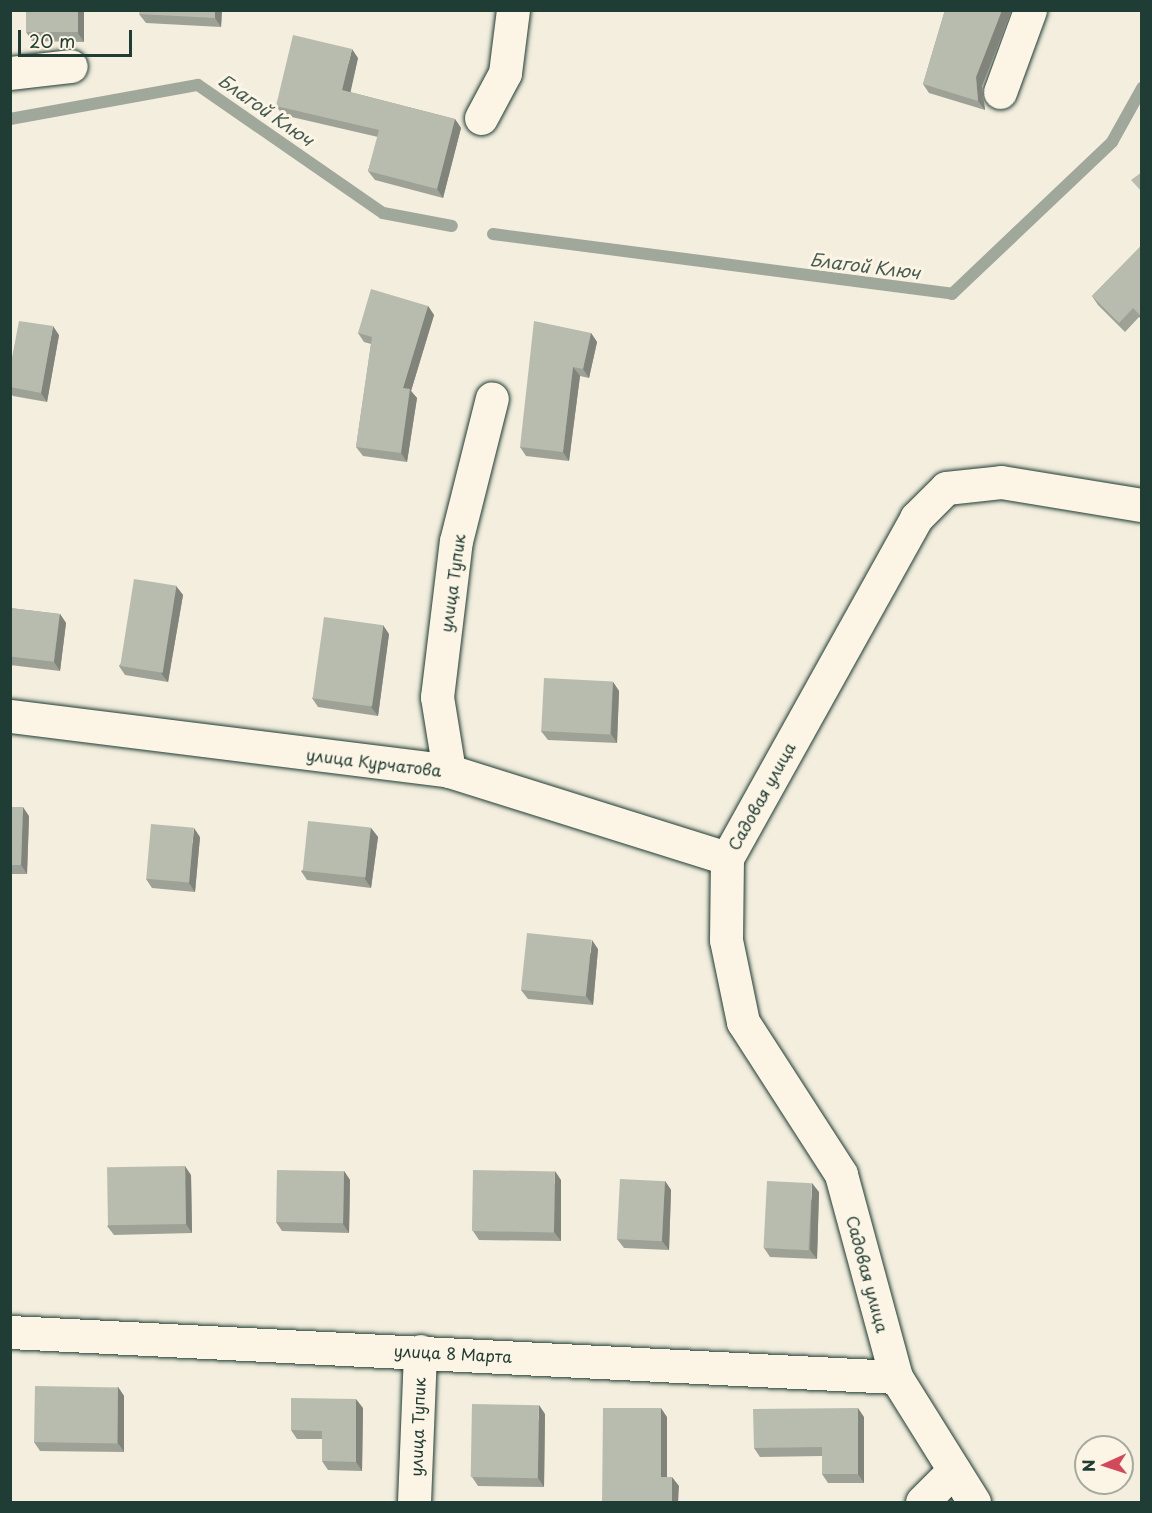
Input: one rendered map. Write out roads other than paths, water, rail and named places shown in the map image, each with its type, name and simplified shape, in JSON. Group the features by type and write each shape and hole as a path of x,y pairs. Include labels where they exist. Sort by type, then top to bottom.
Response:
{"street":[{"path":"481,118 505,73 513,10"},
{"path":"1000,92 1030,10"},
{"path":"10,73 71,66"},
{"name":"улица Тупик","path":"449,771 437,697 456,541 492,398"},
{"name":"Садовая улица","path":"974,1503 896,1377 841,1174 743,1022 726,940 727,858 916,518 946,488 1001,482 1142,505"},
{"name":"улица Курчатова","path":"10,716 449,771 727,858"},
{"name":"улица 8 Марта","path":"10,1332 420,1351 896,1377"},
{"name":"улица Тупик","path":"414,1503 420,1351"},
{"path":"922,1503 954,1470"}],"waterway":[{"name":"Благой Ключ","path":"10,119 198,85 383,213 452,226"},
{"name":"Благой Ключ","path":"493,234 952,294 1112,142 1142,88"}]}
